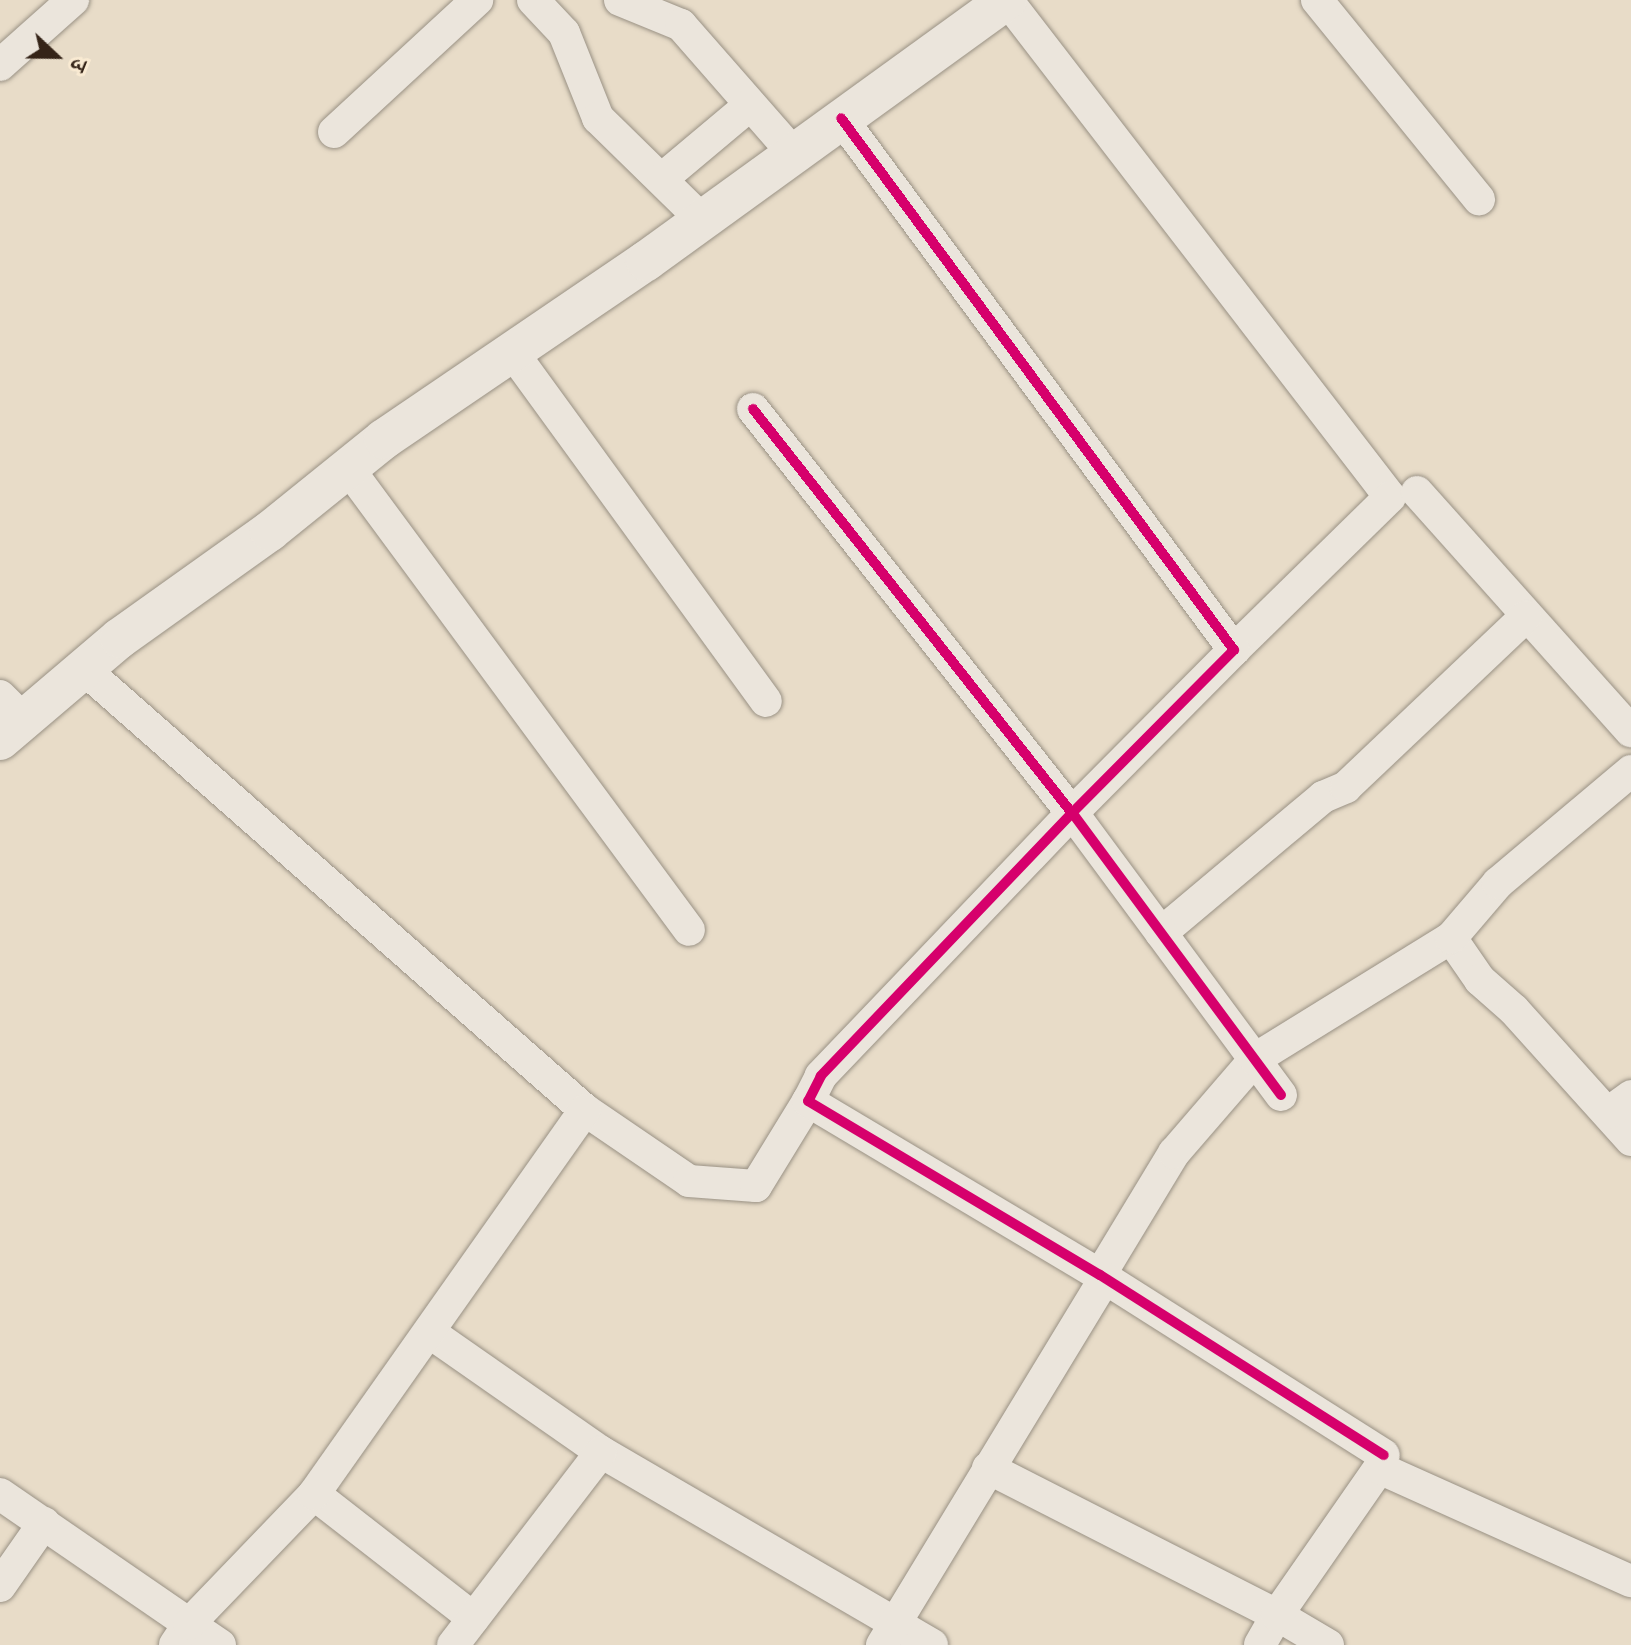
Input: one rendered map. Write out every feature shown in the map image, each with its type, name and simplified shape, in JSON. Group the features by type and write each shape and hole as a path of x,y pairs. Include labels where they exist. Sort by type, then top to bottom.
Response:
{"street":[{"path":"0,65 73,0"},
{"path":"334,132 477,0"},
{"path":"533,0 564,33 598,118 663,178 702,220"},
{"path":"620,0 681,25 793,153"},
{"path":"9,719 85,670 348,468 702,220 1007,0 1390,497 1072,813 821,1076 756,1186 689,1181 585,1110 85,670"},
{"path":"1317,0 1479,199"},
{"path":"663,178 750,105"},
{"path":"841,118 1234,650"},
{"path":"513,353 766,701"},
{"path":"753,409 1072,813 1281,1095"},
{"path":"348,468 689,930"},
{"path":"1417,492 1631,731"},
{"path":"1161,933 1323,797 1346,787 1526,616"},
{"path":"889,1634 1174,1153 1255,1059 1451,938 1498,883 1631,771"},
{"path":"1451,938 1480,980 1490,985 1620,1104 1631,1140"},
{"path":"808,1101 1102,1276 1384,1455"},
{"path":"182,1634 314,1494 432,1334 585,1110"},
{"path":"432,1334 601,1452 889,1634 932,1645"},
{"path":"453,1645 601,1452"},
{"path":"988,1468 1277,1615 1328,1645"},
{"path":"1260,1645 1277,1615 1379,1468 1631,1581"},
{"path":"0,1494 44,1523 182,1634 220,1645"},
{"path":"314,1494 473,1618"},
{"path":"0,1586 44,1523"}],"cycle path":[{"path":"753,409 1072,813 1234,650 841,118"},
{"path":"1281,1095 1072,813 821,1076 808,1101 1100,1275 1384,1455"}]}
